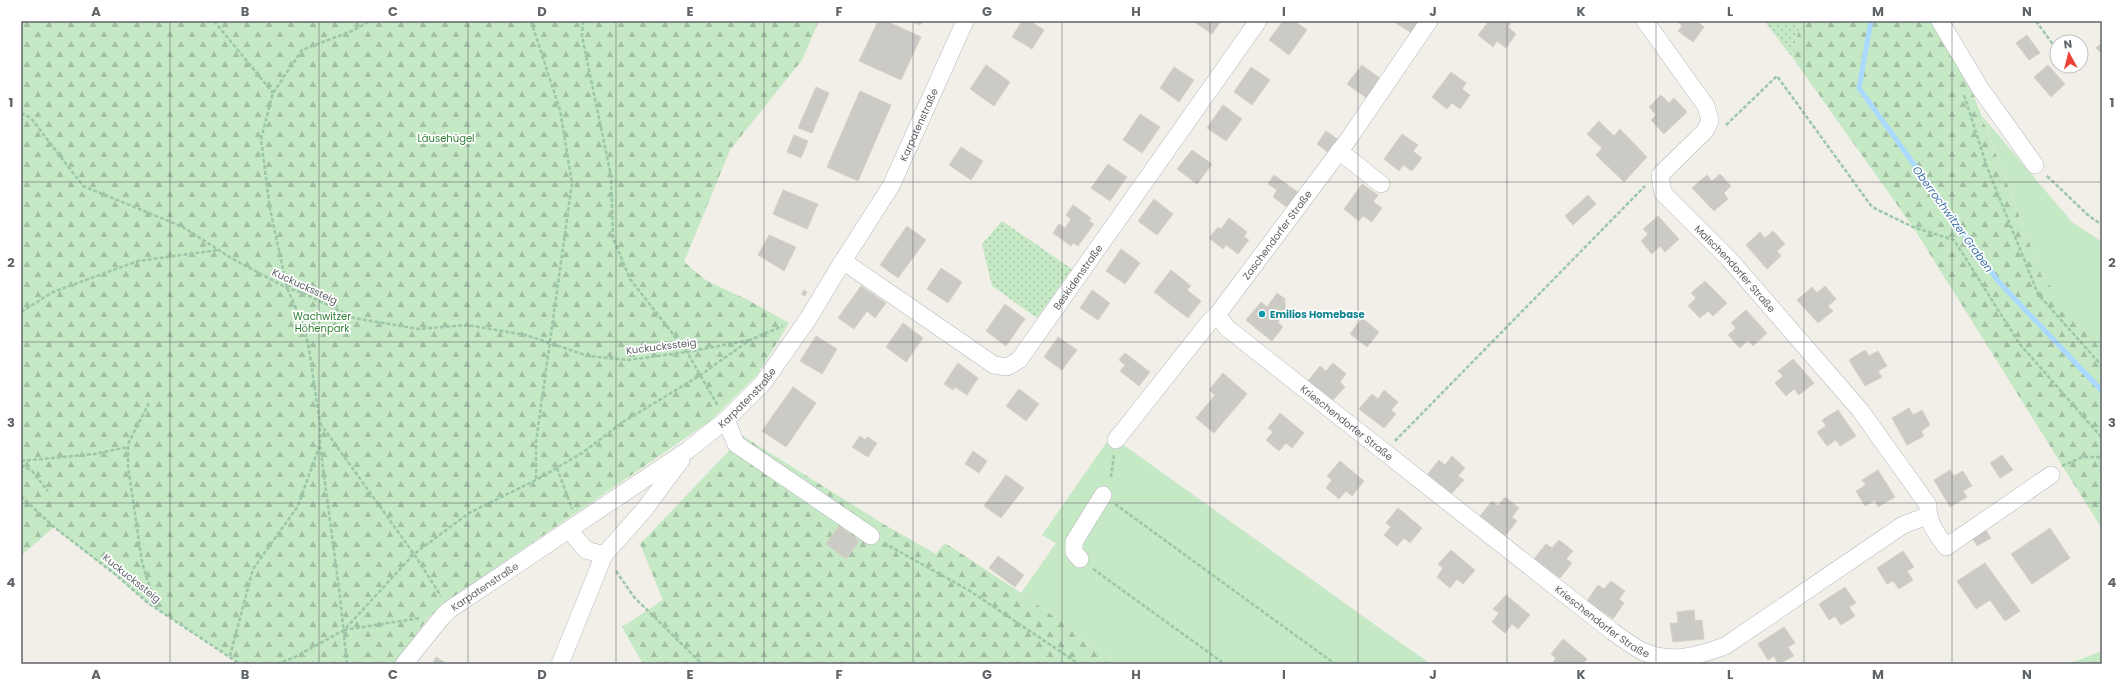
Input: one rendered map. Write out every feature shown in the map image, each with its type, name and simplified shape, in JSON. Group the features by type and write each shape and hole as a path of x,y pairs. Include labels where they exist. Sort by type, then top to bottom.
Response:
{"street":[{"name":"Karpatenstraße","path":"404,664 445,613 688,450 726,420 763,383 804,325 892,186 965,21"},
{"name":"Beskidenstraße","path":"843,262 994,365 1007,367 1019,360 1258,21"},
{"name":"Zaschendorfer Straße","path":"1116,440 1210,321 1217,315 1339,151 1429,21"},
{"path":"1645,21 1706,106 1710,121 1705,131 1660,175"},
{"path":"1940,21 1980,88 2035,165"},
{"path":"1339,151 1381,184"},
{"name":"Malschendorfer Straße","path":"1660,175 1663,193 1729,259 1860,410 1928,504 1927,516"},
{"name":"Krieschendorfer Straße","path":"1217,315 1227,328 1613,632 1642,651 1668,658 1698,656 1725,646 1903,525 1927,516"},
{"path":"726,420 736,444 871,536"},
{"path":"560,664 604,555 644,510 688,450"},
{"path":"1927,516 1930,525 1946,547 2056,470"},
{"path":"1080,559 1074,552 1074,542 1103,495"},
{"path":"573,527 586,550 604,555"}],"path":[{"path":"214,21 273,93"},
{"path":"347,664 320,445 320,423 309,349 304,326 287,288 270,210 261,139 273,93 302,50 352,31 370,21"},
{"path":"531,21 560,110 572,183 551,345 536,442 536,480"},
{"path":"584,21 582,36 611,176 613,238 630,279 687,352 699,376 726,420"},
{"path":"2036,21 2049,39"},
{"path":"1710,121 1727,125 1777,76 1872,207 1913,227 1954,240 2019,343 2102,438"},
{"path":"1963,94 1987,167 2038,294 2102,366"},
{"name":"Kuckuckssteig","path":"21,113 31,118 83,186 183,227 218,250 287,288 305,294 354,318 418,329 467,326 526,335 551,345 588,356 628,360 687,352 750,340"},
{"path":"2035,165 2089,216 2102,225"},
{"path":"1384,452 1644,187 1660,175"},
{"path":"21,312 53,292 138,261 218,250"},
{"path":"277,664 295,657 344,630 414,554 469,512 536,480 582,453 623,422 699,376 750,340 789,323 804,325"},
{"path":"149,403 128,447 128,466 142,562 156,608"},
{"path":"320,423 414,554 445,613 344,630"},
{"path":"1111,477 1116,440"},
{"path":"230,656 253,569 298,506 320,445"},
{"path":"21,461 94,454 128,447"},
{"path":"2056,470 2083,457 2102,457"},
{"path":"21,466 32,471 48,490"},
{"path":"557,468 573,527"},
{"path":"1103,495 1335,664"},
{"name":"Kuckuckssteig","path":"21,496 54,527 156,608 240,664"},
{"path":"871,536 970,591 1079,664"},
{"path":"604,555 634,597 702,664"},
{"path":"1080,559 1222,662"},
{"path":"234,664 237,661"}],"green space":[{"name":"Wachwitzer Höhenpark","path":"21,21 819,21 802,60 730,150 684,262 707,281 746,299 789,323 757,375 709,422 459,593 428,618 396,664 241,664 148,603 116,575 54,527 21,556"},
{"path":"1764,21 1801,21 1792,57"},
{"path":"1801,21 1935,21 1963,67 2042,276 2102,347 2102,529 1913,227 1792,57"},
{"path":"1982,116 2072,222 2102,242 2102,351 2042,276"},
{"path":"1002,221 1072,269 1037,318 992,286 982,244"},
{"path":"743,436 885,525 936,554 945,543 1021,593 1121,664 643,664 622,627 663,600 640,544"},
{"path":"1111,436 1431,664 1121,664 1021,593 1056,543 1042,535"},
{"path":"2102,651 2102,664 2068,664"}],"building":[{"path":"878,21 886,21 921,37 901,80 859,61"},
{"path":"910,21 924,21 920,25"},
{"path":"1022,21 1030,21 1044,30 1032,49 1012,37"},
{"path":"1193,21 1221,21 1212,34"},
{"path":"1283,21 1294,21 1307,30 1289,55 1269,40"},
{"path":"1393,21 1422,21 1413,34"},
{"path":"1489,21 1512,21 1508,27 1516,34 1506,48 1497,41 1493,47 1478,35"},
{"path":"1680,21 1697,21 1704,27 1693,42 1678,31 1682,26 1679,23"},
{"path":"2027,35 2040,53 2029,60 2016,43"},
{"path":"2102,43 2102,54 2096,48"},
{"path":"986,65 1010,82 994,106 970,89"},
{"path":"1362,65 1382,80 1368,99 1347,84"},
{"path":"2048,65 2049,74 2056,74 2065,84 2051,97 2034,77"},
{"path":"1174,67 1194,80 1179,102 1160,88"},
{"path":"1251,67 1270,80 1252,105 1234,92"},
{"path":"1451,72 1466,83 1462,89 1470,95 1460,109 1452,103 1447,109 1432,97"},
{"path":"816,87 829,93 812,133 798,128"},
{"path":"860,91 891,105 858,181 827,167"},
{"path":"1661,95 1669,103 1674,98 1687,112 1664,134 1651,120 1656,115 1649,107"},
{"path":"1223,105 1242,119 1226,141 1207,128"},
{"path":"1140,114 1160,127 1142,153 1123,140"},
{"path":"1599,121 1614,136 1620,129 1647,157 1624,182 1596,155 1602,148 1587,134"},
{"path":"1326,131 1340,141 1330,154 1317,144"},
{"path":"1402,134 1418,145 1413,151 1422,158 1412,171 1403,165 1399,171 1384,159"},
{"path":"794,135 808,141 801,158 787,152"},
{"path":"961,147 983,161 971,180 949,165"},
{"path":"1192,150 1212,164 1197,184 1177,169"},
{"path":"1108,164 1127,177 1110,201 1091,188"},
{"path":"1720,174 1731,186 1724,193 1728,199 1714,211 1692,188 1707,175 1712,181"},
{"path":"1274,175 1299,193 1288,208 1273,197 1277,190 1268,184"},
{"path":"1362,184 1378,195 1373,202 1382,208 1372,222 1363,216 1359,221 1344,209"},
{"path":"783,190 818,204 807,229 773,214"},
{"path":"1588,195 1596,204 1573,225 1565,216"},
{"path":"1154,199 1173,214 1157,235 1138,221"},
{"path":"1073,205 1091,218 1089,221 1094,224 1078,246 1073,243 1071,246 1053,233 1059,224 1065,228 1071,219 1066,215"},
{"path":"1658,216 1679,239 1665,252 1660,246 1652,254 1641,241 1648,234 1643,229"},
{"path":"1229,218 1247,232 1244,237 1249,240 1238,254 1226,245 1223,249 1209,238 1218,227 1221,229"},
{"path":"907,226 926,240 898,278 880,265"},
{"path":"1773,231 1785,244 1777,251 1781,256 1767,269 1746,245 1760,232 1765,238"},
{"path":"769,235 796,247 784,271 758,255"},
{"path":"1121,249 1140,263 1125,284 1106,271"},
{"path":"941,268 962,282 948,303 927,289"},
{"path":"1171,270 1191,286 1187,290 1201,301 1188,318 1154,292"},
{"path":"1705,281 1727,303 1713,316 1708,311 1700,318 1688,306 1696,298 1691,293"},
{"path":"861,286 886,303 875,318 867,311 854,329 838,318"},
{"path":"1825,286 1836,299 1828,306 1833,311 1818,323 1797,300 1812,287 1817,293"},
{"path":"804,290 807,292 805,296 801,294"},
{"path":"1092,290 1110,303 1098,320 1080,308"},
{"name":"Emilios Homebase","path":"1277,293 1285,299 1259,331 1246,320 1261,302 1267,307"},
{"path":"1285,299 1285,313 1278,322 1283,327 1272,341 1259,331"},
{"path":"1005,304 1025,319 1006,346 986,331"},
{"path":"1746,310 1767,333 1753,346 1748,340 1740,348 1728,335 1736,328 1731,323"},
{"path":"1362,318 1379,332 1367,347 1350,334"},
{"path":"903,323 923,338 906,362 886,347"},
{"path":"816,336 837,349 822,374 800,361"},
{"path":"1058,337 1077,350 1062,370 1044,357"},
{"path":"1865,350 1869,356 1878,351 1887,366 1878,371 1882,377 1865,386 1849,360"},
{"path":"1125,353 1150,372 1139,386 1120,371 1125,365 1119,360"},
{"path":"1793,359 1814,383 1799,395 1794,389 1786,396 1775,383 1783,376 1778,371"},
{"path":"958,363 978,378 967,395 955,387 953,390 944,384"},
{"path":"1333,363 1346,374 1340,382 1345,387 1332,401 1308,381 1320,366 1326,371"},
{"path":"1223,373 1247,394 1214,433 1196,418 1215,395 1209,390"},
{"path":"793,387 816,403 786,447 762,431"},
{"path":"1019,389 1039,404 1026,421 1006,406"},
{"path":"1384,390 1398,402 1391,410 1396,414 1384,428 1359,409 1372,394 1378,399"},
{"path":"1909,408 1913,415 1922,410 1930,425 1921,431 1924,436 1907,445 1892,418"},
{"path":"1838,410 1856,436 1840,446 1836,440 1827,446 1817,432 1826,426 1822,420"},
{"path":"1280,413 1304,433 1292,448 1286,443 1279,451 1266,440 1273,432 1268,428"},
{"path":"860,436 865,440 867,437 877,443 868,457 852,447"},
{"path":"973,451 987,461 979,473 965,464"},
{"path":"2002,455 2013,470 2000,478 1990,463"},
{"path":"1452,456 1465,468 1458,476 1464,480 1451,494 1427,475 1439,460 1445,465"},
{"path":"1340,461 1364,481 1352,496 1346,491 1339,499 1326,488 1332,480 1327,476"},
{"path":"1878,470 1895,497 1878,507 1875,500 1865,506 1856,491 1866,485 1862,480"},
{"path":"1950,470 1954,476 1963,471 1972,486 1963,491 1967,497 1950,507 1934,480"},
{"path":"1006,475 1024,488 1001,518 984,506"},
{"path":"1505,497 1519,508 1512,517 1517,521 1505,536 1480,516 1492,501 1498,506"},
{"path":"1398,508 1422,528 1410,543 1404,538 1397,546 1384,535 1391,527 1386,523"},
{"path":"839,526 859,541 846,559 826,544"},
{"path":"2050,528 2070,558 2032,584 2011,554"},
{"path":"1985,529 1991,538 1977,546 1972,537"},
{"path":"1559,540 1573,551 1566,559 1572,563 1560,578 1534,559 1546,544 1552,548"},
{"path":"1451,550 1475,570 1463,584 1457,579 1450,588 1437,577 1443,568 1438,564"},
{"path":"1903,551 1914,567 1907,571 1913,580 1899,589 1893,581 1887,584 1877,568"},
{"path":"998,556 1024,575 1015,587 989,568"},
{"path":"1985,563 2020,611 2005,621 1990,600 1976,609 1957,581"},
{"path":"1611,581 1625,591 1619,599 1624,603 1613,619 1587,601 1598,585 1604,589"},
{"path":"1845,587 1856,603 1849,607 1855,616 1841,625 1835,616 1829,620 1819,604"},
{"path":"1506,595 1530,615 1518,629 1512,624 1505,633 1492,622 1499,613 1493,609"},
{"path":"1694,610 1695,621 1702,620 1704,639 1673,642 1670,623 1678,623 1677,612"},
{"path":"1784,627 1795,643 1788,647 1794,656 1778,664 1774,656 1768,660 1758,644"},
{"path":"1563,639 1587,659 1583,664 1552,664 1556,658 1551,654"},
{"path":"436,657 447,664 432,664"}],"waterway":[{"name":"Oberrochwitzer Graben","path":"1871,21 1859,88 1998,281 2102,391"}],"place":[{"name":"Emilios Homebase","path":"1262,314"}],"park label":[{"name":"Läusehügel","path":"446,138"}]}
